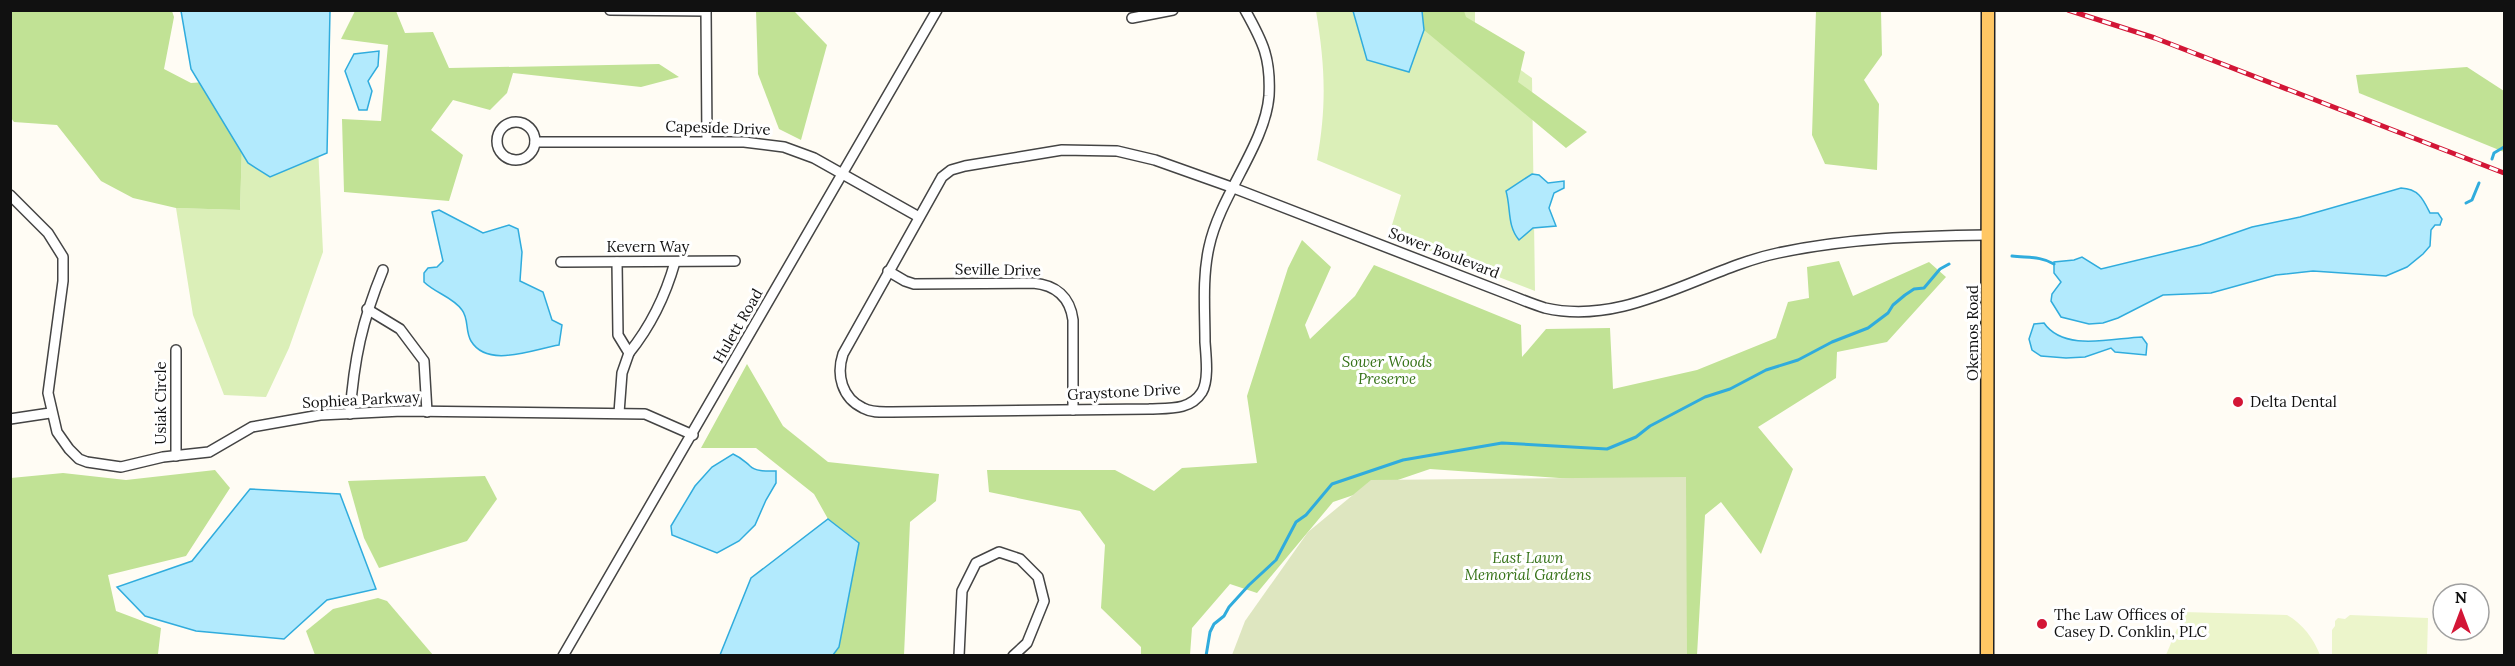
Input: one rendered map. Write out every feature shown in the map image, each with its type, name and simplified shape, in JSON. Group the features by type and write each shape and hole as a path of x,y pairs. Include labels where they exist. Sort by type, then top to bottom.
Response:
{"main road":[{"name":"Okemos Road","path":"1987,656 1988,10"}],"street":[{"path":"610,10 706,11 707,141"},
{"name":"Hulett Road","path":"562,656 693,435 937,10"},
{"path":"1132,18 1173,10"},
{"name":"Graystone Drive","path":"920,217 850,339 839,366 839,376 843,387 862,408 892,412 1073,410 1177,408 1194,403 1203,389 1206,361 1204,275 1209,246 1231,186 1261,129 1268,99 1267,52 1245,10"},
{"path":"516,122 530,128 535,142 529,155 515,160 502,154 497,141 503,128 516,122"},
{"name":"Capeside Drive","path":"535,142 707,141 744,142 784,147 804,153 920,217"},
{"name":"Sower Boulevard","path":"920,217 942,177 951,170 1062,150 1117,151 1155,160 1231,186 1545,308 1569,311 1619,307 1644,300 1732,266 1809,246 1904,236 1988,235"},
{"name":"Sophiea Parkway","path":"10,195 48,233 63,257 63,281 49,370 50,412 57,432 69,449 79,459 87,462 121,467 209,452 252,427 320,415 427,412 645,414 693,435"},
{"name":"Kevern Way","path":"561,262 735,261"},
{"path":"617,262 618,335 629,353"},
{"path":"619,413 622,373 629,353 639,341 668,287 675,262"},
{"path":"350,414 353,368 367,309 383,270"},
{"name":"Seville Drive","path":"888,271 914,284 1033,283 1047,284 1063,294 1071,309 1073,320 1073,410"},
{"path":"367,309 400,329 424,361 427,412"},
{"name":"Usiak Circle","path":"176,350 176,456"},
{"path":"10,419 50,412"},
{"path":"959,656 962,591 976,563 999,552 1020,559 1038,577 1044,601 1027,643 1013,656"}],"green space":[{"path":"11,11 172,11 174,17 164,69 191,83 244,79 240,210 176,208 133,198 101,181 57,125 14,122 11,118"},
{"path":"355,11 396,11 405,33 433,32 449,68 659,64 679,77 641,87 513,73 507,93 490,110 453,100 431,130 463,155 449,201 344,192 342,119 381,121 388,45 341,39"},
{"path":"756,11 794,11 827,45 801,140 779,129 758,74"},
{"path":"1316,11 1475,11 1475,38 1532,78 1535,291 1389,235 1401,195 1317,160 1324,85"},
{"path":"1422,11 1464,11 1466,17 1525,52 1518,82 1587,132 1566,148 1424,30"},
{"path":"1816,11 1881,11 1882,55 1864,80 1879,104 1877,170 1825,164 1812,135"},
{"path":"2467,67 2504,91 2504,152 2359,93 2356,75"},
{"path":"242,145 318,146 323,252 289,348 266,397 224,395 193,315 176,208 240,210"},
{"name":"Sower Woods Preserve","path":"1302,240 1331,267 1305,325 1310,339 1355,296 1374,265 1521,325 1522,357 1546,329 1610,328 1613,389 1697,370 1776,338 1788,302 1809,298 1807,267 1839,261 1853,296 1929,262 1946,277 1887,342 1837,352 1836,378 1758,427 1793,469 1761,554 1721,502 1705,515 1697,655 1669,655 1672,486 1430,469 1333,502 1257,593 1230,584 1192,628 1190,655 1141,656 1141,647 1101,608 1105,545 1080,511 989,492 987,470 1115,470 1154,491 1182,468 1257,463 1247,396 1288,268"},
{"path":"747,364 783,426 828,462 939,474 936,501 910,522 904,655 833,655 839,647 859,543 828,519 814,494 756,448 701,448"},
{"path":"215,470 230,488 186,556 108,575 116,611 161,628 158,654 11,655 11,478 63,473 126,480"},
{"path":"485,476 497,499 467,541 379,568 364,538 348,481"},
{"name":"East Lawn Memorial Gardens","path":"1686,477 1687,655 1232,655 1245,621 1308,532 1371,480"},
{"path":"378,598 387,601 433,655 315,655 306,631 333,609"},
{"path":"2184,612 2287,615 2307,632 2320,655 2166,655"},
{"path":"2350,615 2428,618 2427,655 2332,655 2332,630 2335,621 2338,618 2345,619"}],"water":[{"path":"181,11 330,11 327,153 270,177 248,163 191,69"},
{"path":"1353,11 1422,11 1424,30 1409,72 1367,60"},
{"path":"379,51 378,66 368,81 372,91 367,110 359,110 345,71 354,54"},
{"path":"1532,174 1539,175 1548,183 1564,181 1564,188 1554,193 1549,208 1556,226 1533,228 1519,240 1511,223 1506,191"},
{"path":"2401,188 2416,193 2430,213 2438,213 2442,219 2440,225 2435,225 2431,230 2430,246 2423,254 2407,267 2386,276 2313,271 2276,275 2211,293 2163,295 2118,318 2103,323 2089,324 2061,317 2051,301 2052,294 2061,282 2054,273 2054,262 2082,257 2101,269 2200,245 2252,227 2300,217"},
{"path":"439,210 483,233 509,225 518,229 522,252 520,281 543,292 552,320 562,325 559,345 499,356 488,354 471,341 466,317 462,310 424,282 424,273 428,268 437,267 443,261 432,212"},
{"path":"2044,323 2064,338 2076,340 2104,341 2142,337 2147,344 2146,355 2115,352 2111,348 2085,357 2041,356 2032,350 2029,339 2034,324"},
{"path":"733,454 755,469 776,471 776,483 755,525 739,541 717,553 672,535 671,526 695,486 712,467"},
{"path":"250,489 340,494 376,589 327,600 284,639 196,631 145,616 117,587 192,561"},
{"path":"828,519 859,543 839,647 833,655 720,655 751,578"}],"waterway":[{"path":"2492,159 2494,153 2504,147"},
{"path":"2466,203 2472,200 2479,183"},
{"path":"2012,256 2039,258 2054,264"},
{"path":"1206,656 1210,632 1214,624 1224,616 1249,585 1276,560 1296,522 1306,515 1332,484 1403,460 1502,443 1607,449 1636,437 1650,426 1705,397 1730,389 1766,370 1798,360 1832,342 1868,328 1888,313 1893,305 1905,295 1914,289 1924,288 1940,269 1949,264"}],"railway":[{"path":"2068,10 2155,38 2504,173"}],"place":[{"name":"Delta Dental","path":"2238,402"},
{"name":"The Law Offices of Casey D. Conklin, PLC","path":"2042,624"}]}
